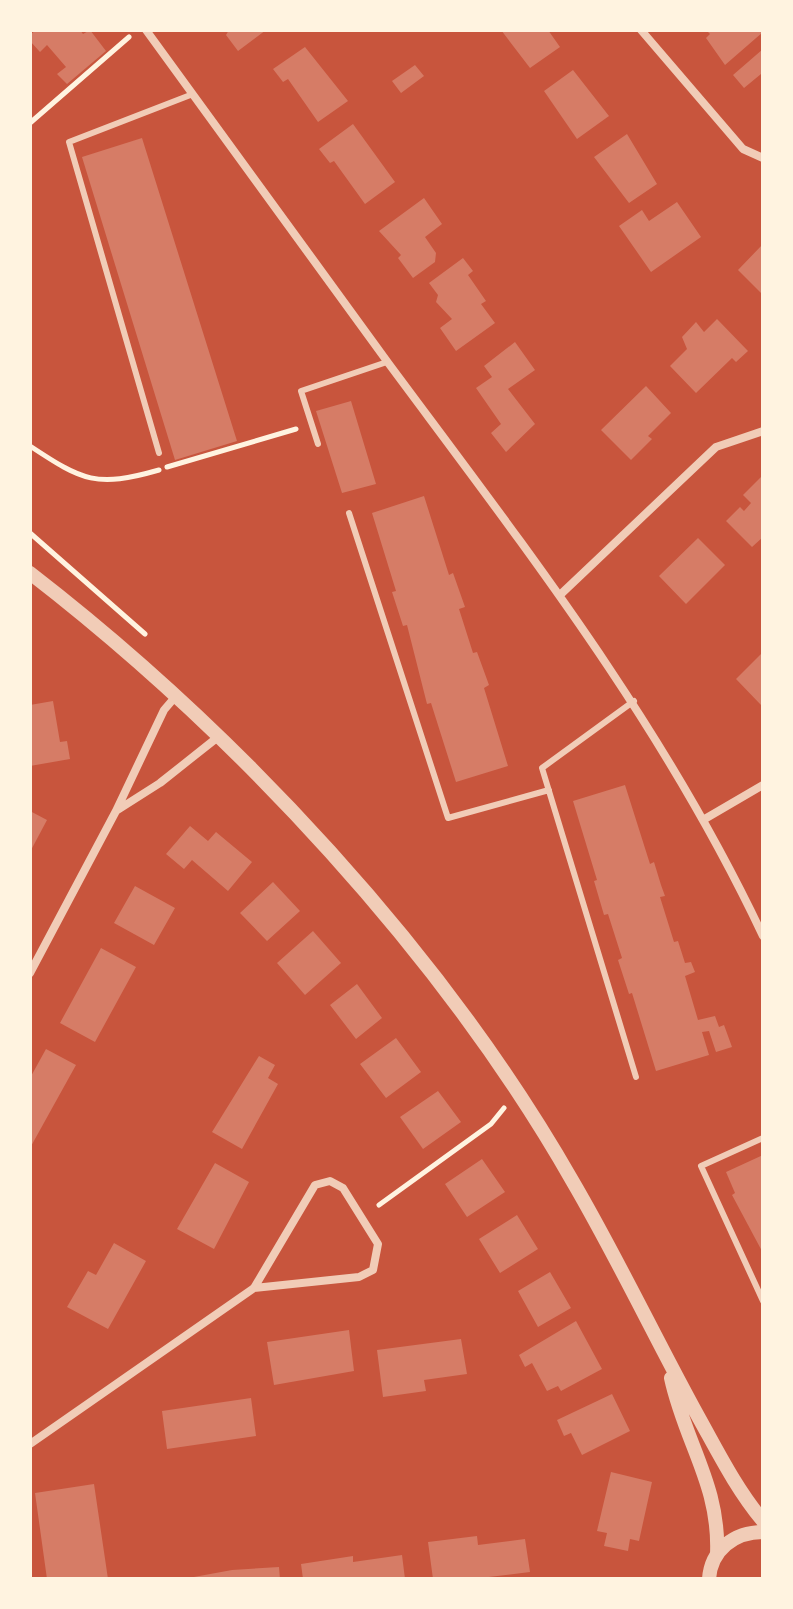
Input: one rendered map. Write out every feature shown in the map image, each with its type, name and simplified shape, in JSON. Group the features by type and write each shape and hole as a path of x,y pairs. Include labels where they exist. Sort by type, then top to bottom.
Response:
{"street":[{"path":"146,30 387,362 561,594 634,701 703,820 763,936"},
{"path":"641,30 743,149 763,158"},
{"path":"561,594 716,447 763,431"},
{"path":"30,573 104,631 177,695 354,876 455,1006 516,1092 572,1180 729,1473 763,1521"},
{"path":"30,973 116,811 164,710 177,695"},
{"path":"116,811 160,783 218,737"},
{"path":"703,820 763,785"},
{"path":"30,1444 254,1288 315,1185 330,1181 343,1188 378,1244 373,1270 359,1277 254,1288"},
{"path":"667,1362 676,1402 714,1503 718,1522 717,1554 709,1579"},
{"path":"717,1554 736,1537 763,1532"}],"lane":[{"path":"159,453 69,142 193,94"},
{"path":"318,444 301,391 387,362"},
{"path":"349,513 448,818 549,790"},
{"path":"634,701 542,768 636,1077"},
{"path":"763,1138 701,1166 763,1301"}],"path":[{"path":"30,123 129,37"},
{"path":"30,446 72,474 103,482 162,469 312,424"},
{"path":"159,453 162,469"},
{"path":"30,533 145,634"},
{"path":"379,1205 491,1124 516,1092"}],"building":[{"path":"36,30 80,30 83,34 90,30 106,51 67,84 57,74 66,67 47,45 40,52 30,41 30,35"},
{"path":"229,30 266,30 238,51 226,35"},
{"path":"501,30 548,30 560,47 530,68"},
{"path":"706,30 763,32 725,65 706,38 710,34"},
{"path":"305,47 348,101 318,122 288,79 283,82 273,69"},
{"path":"763,49 763,76 761,74 744,88 733,75"},
{"path":"415,65 424,76 401,93 392,81"},
{"path":"573,70 609,116 577,139 544,91"},
{"path":"353,124 395,182 365,204 334,161 330,163 319,149"},
{"path":"627,134 657,184 629,203 594,157"},
{"path":"142,138 237,441 175,460 82,157"},
{"path":"424,198 442,224 425,237 436,253 435,262 413,278 398,258 401,255 379,231"},
{"path":"677,202 701,237 651,272 619,226 642,210 649,221"},
{"path":"763,244 763,295 738,270"},
{"path":"463,258 473,271 468,275 486,301 481,304 495,323 456,351 440,328 452,319 436,302 438,295 429,283"},
{"path":"717,319 748,351 736,362 732,358 696,393 670,366 687,349 682,337 696,322 704,332"},
{"path":"515,342 535,370 508,389 535,424 506,452 491,433 501,424 476,388 492,377 484,366"},
{"path":"646,386 671,413 648,436 652,439 631,460 601,430"},
{"path":"351,401 376,484 342,493 316,411"},
{"path":"763,475 763,537 752,547 726,521 740,507 744,511 751,503 743,495"},
{"path":"424,496 449,575 453,573 465,607 459,609 473,653 477,652 489,685 484,688 508,766 456,782 431,703 427,704 407,625 403,626 392,592 396,591 372,513"},
{"path":"698,538 725,565 686,604 659,576"},
{"path":"763,652 763,703 761,705 736,679"},
{"path":"53,701 60,742 67,741 70,759 30,766 30,705"},
{"path":"625,785 650,864 654,862 665,896 660,897 674,942 678,941 685,963 691,962 695,972 685,976 698,1020 715,1016 719,1027 724,1025 732,1047 716,1052 709,1031 702,1032 709,1055 656,1071 632,993 629,994 618,960 622,958 608,914 604,915 594,881 597,880 573,801"},
{"path":"30,811 47,820 30,852"},
{"path":"190,826 208,841 216,832 252,862 228,891 192,860 184,869 166,854"},
{"path":"273,882 300,911 267,941 240,913"},
{"path":"135,886 175,908 154,945 114,923"},
{"path":"313,931 341,963 305,995 277,963"},
{"path":"101,948 136,967 95,1042 60,1023"},
{"path":"357,984 382,1018 356,1039 330,1005"},
{"path":"396,1038 421,1072 386,1098 360,1064"},
{"path":"46,1049 76,1065 30,1148 30,1078"},
{"path":"259,1056 275,1065 268,1078 278,1084 242,1149 212,1132"},
{"path":"438,1091 461,1122 423,1149 400,1117"},
{"path":"763,1155 763,1253 732,1195 735,1193 726,1172"},
{"path":"482,1159 505,1192 467,1217 445,1184"},
{"path":"215,1163 249,1182 214,1249 177,1229"},
{"path":"517,1215 538,1249 500,1273 479,1239"},
{"path":"114,1243 146,1261 108,1329 67,1307 88,1271 96,1275"},
{"path":"550,1272 571,1308 538,1327 518,1291"},
{"path":"576,1321 602,1369 561,1391 558,1386 547,1391 532,1363 525,1367 519,1355"},
{"path":"349,1330 354,1371 274,1385 267,1342"},
{"path":"461,1339 467,1374 424,1380 426,1391 383,1397 377,1350"},
{"path":"612,1394 630,1431 582,1455 571,1433 564,1436 557,1420"},
{"path":"251,1398 256,1436 167,1449 162,1411"},
{"path":"611,1472 652,1482 639,1541 630,1539 628,1551 604,1546 607,1533 597,1531"},
{"path":"94,1484 108,1579 47,1579 35,1493"},
{"path":"477,1536 478,1545 525,1539 530,1572 472,1579 433,1579 428,1542"},
{"path":"402,1555 405,1579 303,1579 301,1564 353,1556 353,1562"},
{"path":"279,1567 280,1579 183,1579 232,1570"}]}
